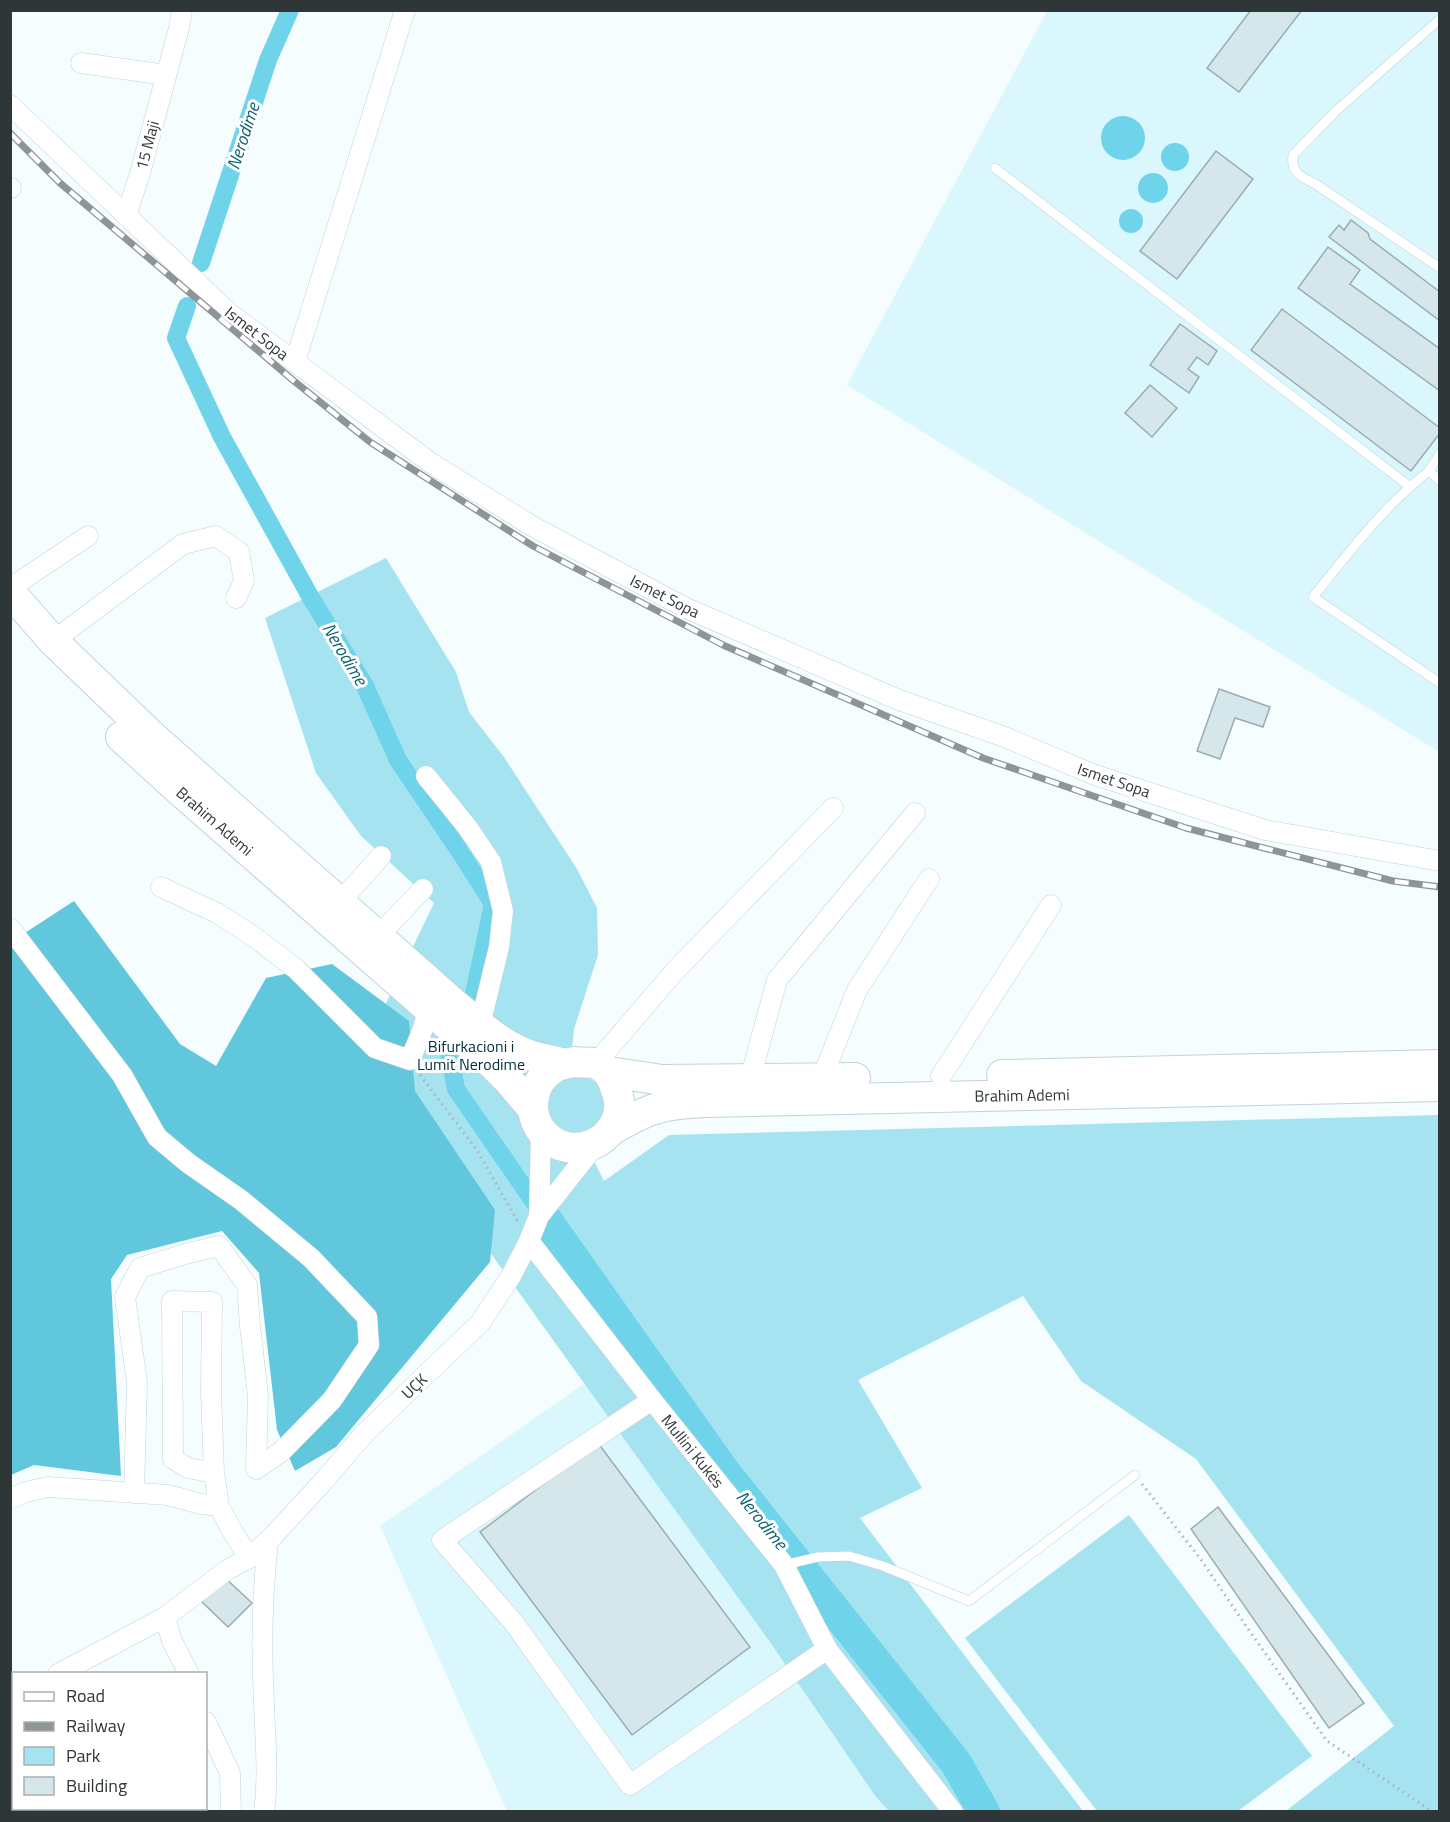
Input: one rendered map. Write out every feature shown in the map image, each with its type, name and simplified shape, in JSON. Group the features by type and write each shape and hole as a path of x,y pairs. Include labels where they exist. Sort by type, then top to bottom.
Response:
{"main road":[{"name":"Brahim Ademi","path":"10,592 52,641 153,737 480,1025 513,1048 531,1056 564,1064 602,1068 662,1080 1440,1065"},
{"name":"Brahim Ademi","path":"10,624 45,662 140,754 492,1064 509,1081 557,1145 577,1149 603,1138 638,1115 659,1107 695,1102 1440,1086"},
{"path":"537,1120 533,1097 541,1080 554,1068 564,1064"},
{"path":"602,1068 617,1092 619,1102 615,1123 603,1138"}],"street":[{"name":"15 Maji","path":"126,214 139,177 182,10"},
{"path":"295,362 405,10"},
{"path":"81,63 166,75"},
{"name":"Ismet Sopa","path":"10,105 230,313 295,362 431,463 532,526 686,608 899,700 1002,736 1095,775 1265,830 1440,861"},
{"path":"10,588 88,536"},
{"path":"52,641 183,544 216,536 239,552 244,581 236,598"},
{"path":"426,776 468,828 491,862 502,911 499,947 480,1025"},
{"path":"602,1068 675,971 833,808"},
{"path":"750,1079 777,980 915,813"},
{"path":"340,902 381,856"},
{"path":"822,1078 857,990 929,879"},
{"path":"161,887 217,913 253,936 296,969 375,1048 410,1060 429,1010"},
{"path":"378,936 423,889"},
{"path":"941,1076 1051,904"},
{"path":"10,928 122,1075 157,1137 188,1163 241,1200 311,1258 367,1317 369,1345 332,1400 282,1451 256,1469 258,1396 247,1285 219,1246 140,1268 125,1297 137,1382 134,1492"},
{"name":"UÇK","path":"537,1120 539,1216"},
{"name":"UÇK","path":"62,1672 165,1617 268,1542 366,1432 480,1323 511,1276 539,1216 603,1138"},
{"name":"Mullini Kukës","path":"529,1241 784,1565 827,1649 953,1812"},
{"path":"214,1473 188,1468 173,1459 172,1301 212,1302 211,1392 214,1473 219,1506 249,1558"},
{"path":"652,1400 442,1540 514,1623 630,1785 827,1649"},
{"path":"10,1499 26,1492 48,1487 168,1495 201,1504 219,1506"},
{"path":"264,1812 267,1752 263,1590 268,1542"},
{"path":"165,1617 172,1641 188,1672"},
{"path":"207,1724 230,1773 231,1812"}],"lane":[{"path":"1440,19 1336,111 1293,154 1292,164 1298,174 1440,268"},
{"path":"995,168 1409,486"},
{"path":"1440,454 1429,471 1409,486 1358,542 1313,597 1440,683"},
{"path":"1429,471 1440,481"},
{"path":"784,1565 818,1557 849,1556 883,1566 969,1601 1135,1475"}],"path":[{"path":"410,1060 477,1150 529,1241"},
{"path":"1135,1475 1202,1561 1327,1741 1433,1812"}],"shaded area":[{"path":"1047,11 1439,11 1439,752 847,385"},
{"path":"1123,116 1139,122 1145,138 1139,154 1123,160 1107,154 1101,138 1107,122"},
{"path":"1175,143 1185,147 1189,157 1185,167 1175,171 1165,167 1161,157 1165,147"},
{"path":"1153,173 1159,174 1167,182 1167,194 1159,202 1153,203 1147,202 1139,194 1138,188 1139,182 1147,174"},
{"path":"1131,209 1139,213 1143,221 1139,229 1131,233 1123,229 1119,221 1123,213"},
{"path":"74,901 180,1044 216,1066 266,978 332,964 409,1021 415,1091 495,1210 490,1262 336,1447 295,1471 277,1430 259,1273 222,1231 127,1255 111,1279 121,1476 34,1465 11,1475 11,942"},
{"path":"601,1372 914,1811 507,1811 380,1526"}],"green space":[{"name":"Bifurkacioni i Lumit Nerodime","path":"386,558 456,672 469,712 504,757 577,869 597,908 598,955 574,1029 569,1076 585,1077 595,1082 606,1107 598,1126 581,1135 604,1181 669,1135 1439,1115 1439,1811 1286,1811 1394,1726 1196,1459 1081,1381 1023,1296 858,1380 922,1488 860,1518 1083,1811 889,1811 876,1797 772,1645 367,1081 376,1024 434,903 361,836 316,773 265,618"},
{"path":"1129,1515 1312,1756 1238,1811 1097,1811 965,1638"}],"building":[{"path":"1251,10 1302,10 1239,92 1207,68"},
{"path":"1216,151 1253,179 1177,279 1140,251"},
{"path":"1351,220 1368,233 1370,239 1440,292 1440,321 1329,237 1339,225 1344,230"},
{"path":"1328,247 1360,270 1350,284 1440,349 1440,391 1298,288"},
{"path":"1282,309 1440,428 1440,433 1411,471 1251,350"},
{"path":"1180,324 1217,351 1208,365 1197,357 1188,369 1199,377 1189,393 1150,365"},
{"path":"1150,385 1177,408 1152,437 1125,413"},
{"path":"1219,689 1270,707 1263,727 1235,718 1220,759 1197,751"},
{"path":"598,1443 750,1647 632,1735 480,1532"},
{"path":"1218,1507 1364,1703 1329,1728 1191,1529"},
{"path":"223,1576 252,1603 228,1627 200,1600"}],"waterway":[{"name":"Nerodime","path":"201,263 268,60 290,10"},
{"name":"Nerodime","path":"187,306 176,338 222,437 311,598 365,686 398,760 493,904 472,1003"},
{"name":"Nerodime","path":"448,1047 456,1089 536,1205"},
{"name":"Nerodime","path":"547,1221 723,1470 956,1763 984,1812"}],"railway":[{"path":"10,133 60,183 294,381 370,442 533,546 723,645 983,758 1186,828 1393,881 1440,887"}]}
